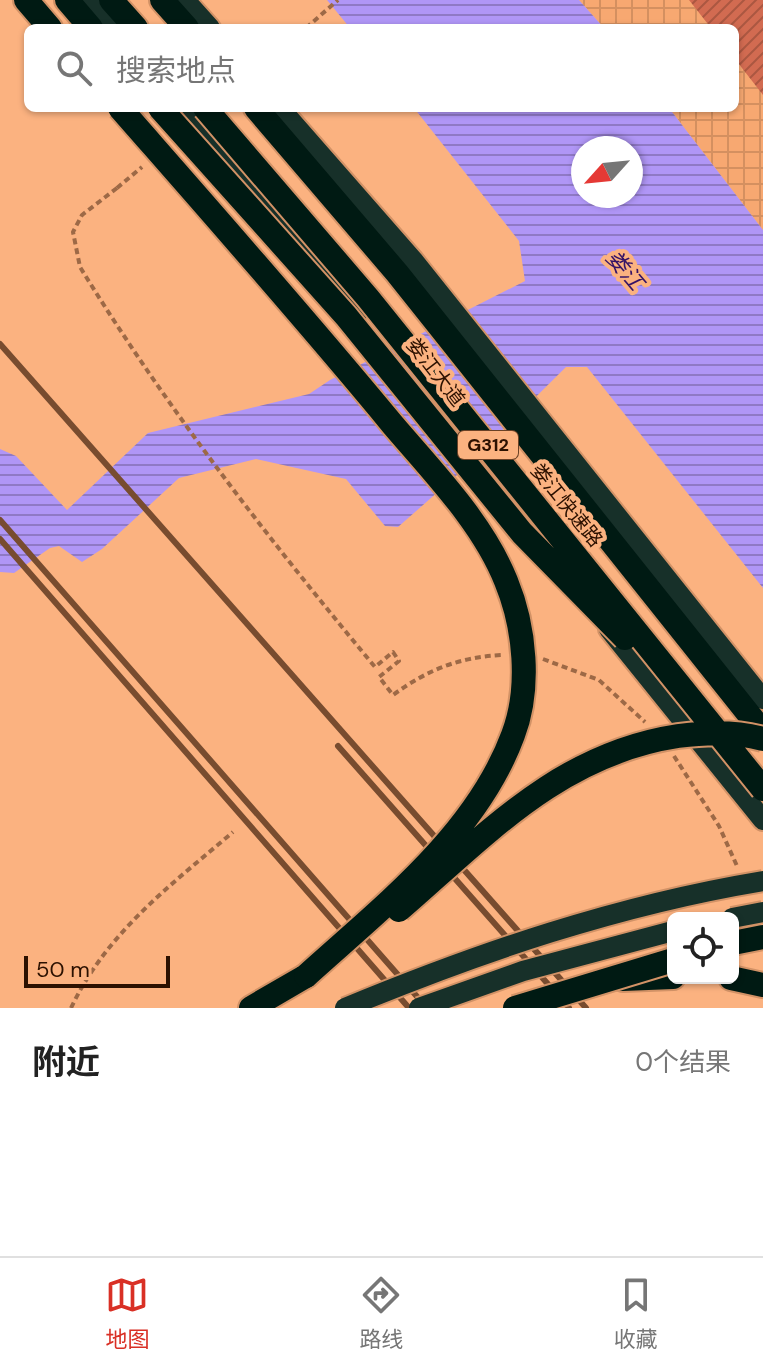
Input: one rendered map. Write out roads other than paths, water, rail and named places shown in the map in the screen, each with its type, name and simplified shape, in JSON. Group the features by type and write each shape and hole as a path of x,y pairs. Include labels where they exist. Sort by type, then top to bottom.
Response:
{"highway":[{"path":"26,0 47,24"},
{"path":"67,0 88,24"},
{"path":"111,0 132,24"},
{"path":"162,0 183,24"},
{"path":"124,112 319,335 439,481 492,555 516,611 523,662 520,707 514,734 494,776 435,853 306,976"},
{"path":"164,112 346,316 522,533 719,735"},
{"name":"娄江快速路","path":"208,112 378,310 763,789"},
{"name":"娄江快速路","path":"259,112 397,273 763,732"},
{"path":"251,1008 306,976 398,912 492,830 568,772 616,751 668,738 713,733 763,739"},
{"path":"739,942 763,937"},
{"path":"515,1008 667,962"},
{"path":"608,980 667,977"},
{"path":"739,980 763,985"}],"main road":[{"path":"90,0 111,24"},
{"path":"185,0 206,24"},
{"name":"娄江大道","path":"187,112 383,344 763,820"},
{"name":"G312","path":"283,112 449,305 763,699"},
{"path":"345,1008 442,968 563,927 664,901 763,881"},
{"path":"739,917 763,912"},
{"path":"419,1008 523,971 667,933"}],"water":[{"path":"327,0 579,0 600,24 347,24"},
{"name":"娄江","path":"417,112 672,112 763,230 763,588 587,367 566,367 456,476 398,527 385,526 346,479 256,459 179,478 102,549 82,562 59,546 50,548 14,573 0,572 0,449 16,456 67,510 148,433 309,394 330,380 525,281 519,241"}],"railway":[{"path":"0,344 586,1008"},
{"path":"0,520 427,1008"},
{"path":"0,539 409,1008"},
{"path":"338,746 569,1008"}]}
